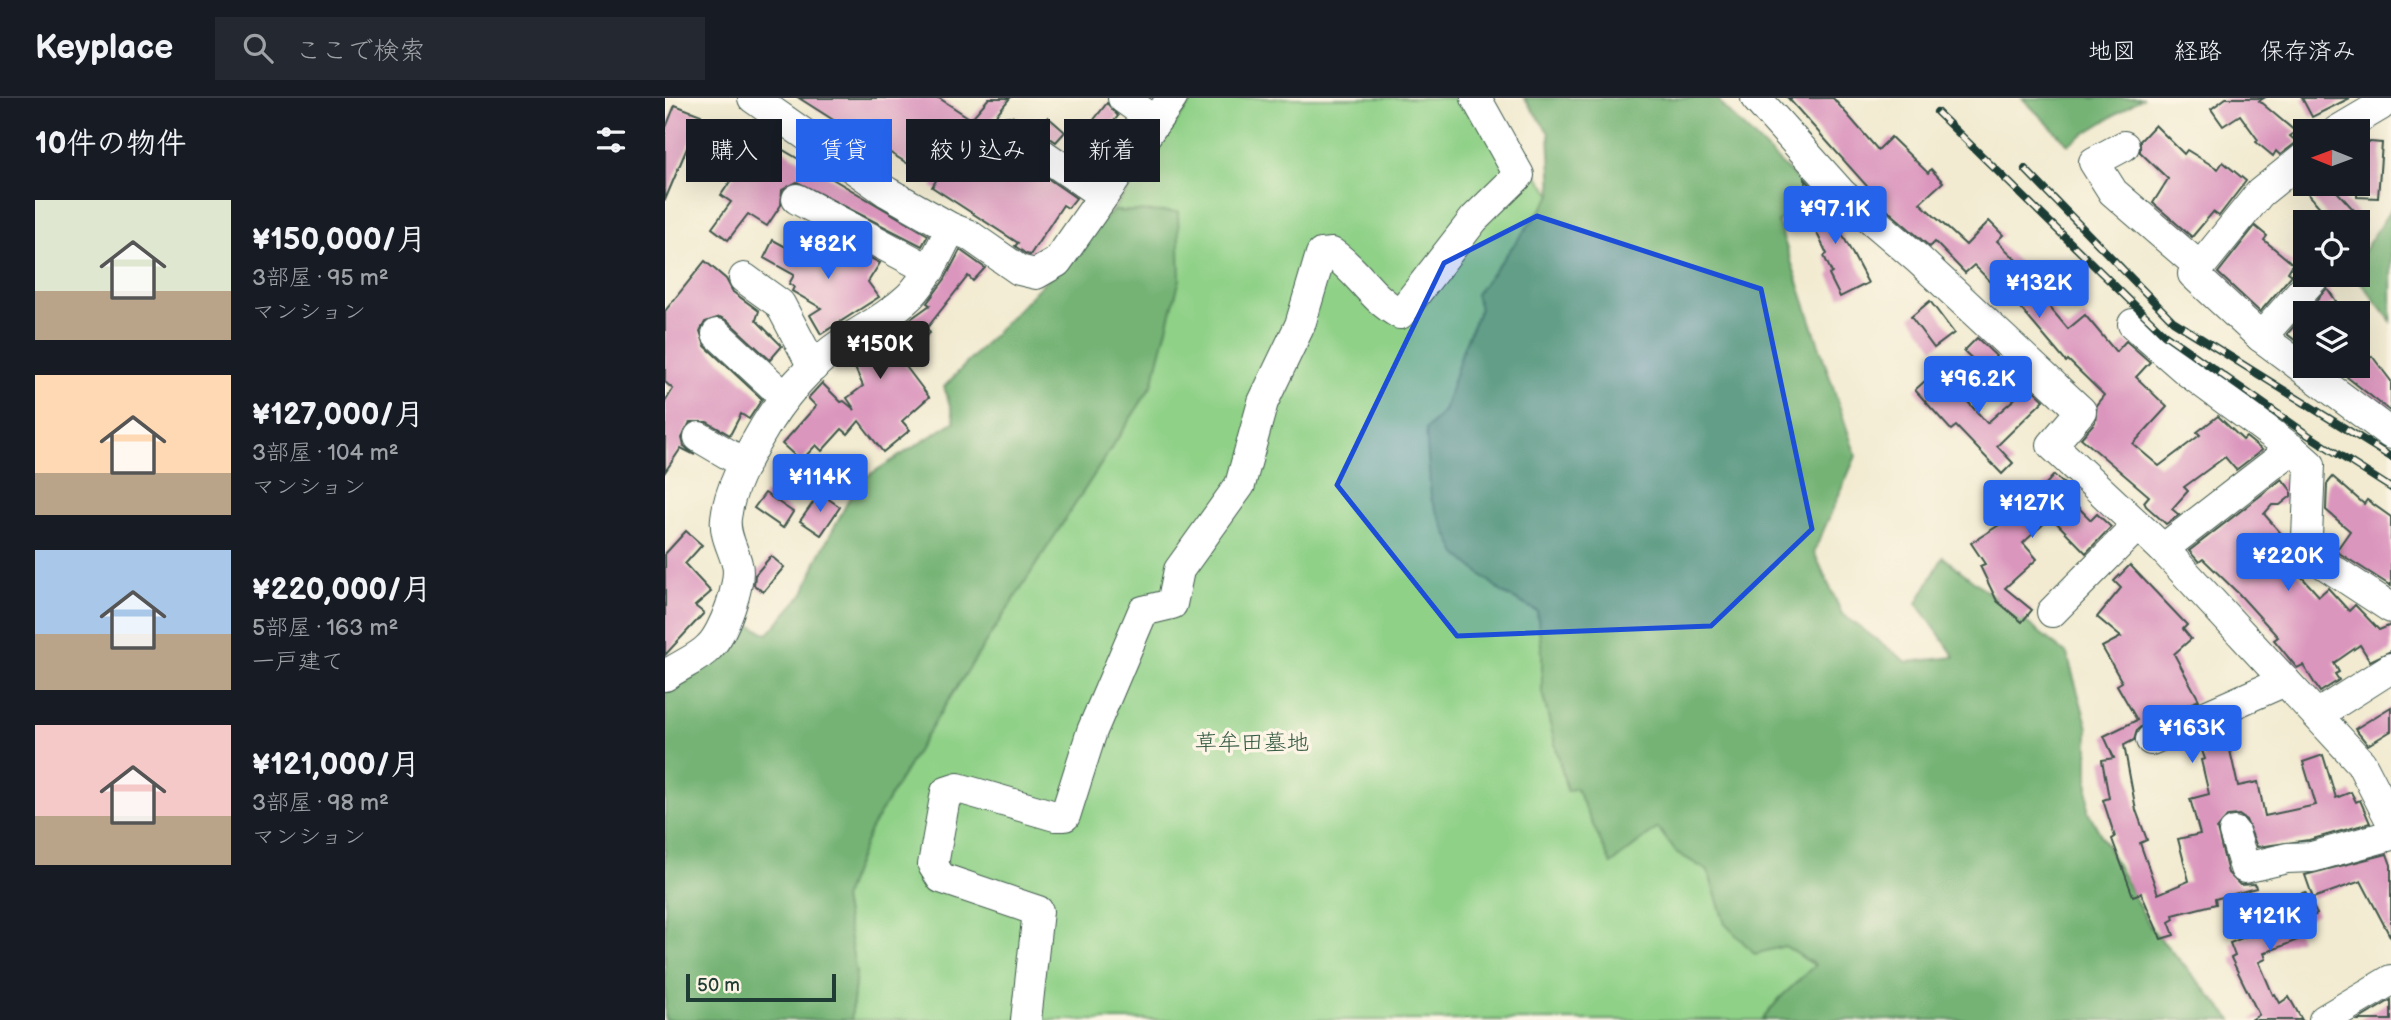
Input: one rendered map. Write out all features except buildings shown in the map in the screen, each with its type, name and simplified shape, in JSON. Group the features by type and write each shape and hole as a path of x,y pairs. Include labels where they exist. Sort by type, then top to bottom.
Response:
{"street":[{"path":"753,98 887,192 951,228 969,235 1019,270 1036,274 1057,262 1164,110 1123,98"},
{"path":"1026,1020 1038,911 941,878 933,865 946,792 958,788 1055,816 1065,816 1091,731 1143,611 1172,604 1179,570 1240,485 1263,402 1300,325 1321,254 1332,253 1345,262 1380,303 1400,314 1474,219 1519,175 1476,98"},
{"path":"1756,98 1842,194 1918,259 2081,411 2052,445 2163,549 2361,763 2391,821"},
{"path":"2357,119 2381,105 2380,98"},
{"path":"2124,146 2094,162 2100,173 2113,192 2200,267"},
{"path":"1050,159 1102,195"},
{"path":"2293,167 2260,193 2193,274 2261,337 2391,434"},
{"path":"797,198 930,270"},
{"path":"665,676 709,647 722,627 739,581 738,565 727,537 726,519 745,464 785,397 813,367 843,342 877,323 910,295 930,270 951,228"},
{"path":"744,278 780,304 813,367"},
{"path":"2261,337 2305,287"},
{"path":"2133,324 2188,372 2293,449 2310,465 2307,537 2315,558 2391,608"},
{"path":"716,334 785,397"},
{"path":"699,438 745,464"},
{"path":"2163,549 2293,449"},
{"path":"2052,612 2137,526"},
{"path":"2317,715 2391,668"},
{"path":"2151,740 2285,681"},
{"path":"2234,832 2245,869 2287,858 2312,857 2391,835"},
{"path":"2324,1020 2391,980"}],"highlighted area":[{"path":"1537,216 1761,289 1812,529 1711,626 1457,636 1337,485 1444,263"}],"green space":[{"name":"草牟田墓地","path":"1194,98 1479,98 1552,195 1480,309 1464,346 1444,411 1426,430 1503,593 1537,611 1542,652 1542,692 1567,790 1576,787 1611,863 1658,828 1676,852 1708,871 1725,924 1785,946 1815,966 1780,998 1762,1020 851,1020 856,974 843,899 870,830 935,721 1152,385 1178,213 1112,211 1133,182 1160,182 1160,145"},
{"path":"1524,98 1718,98 1722,106 1812,194 1778,222 1856,456 1814,552 1842,614 1907,662 1955,657 1917,603 1943,557 2067,654 2088,728 2088,811 2151,928 2232,1020 1762,1020 1780,998 1815,965 1785,946 1755,954 1725,924 1708,871 1676,852 1658,828 1611,864 1576,788 1567,791 1542,692 1542,652 1537,611 1503,593 1457,554 1431,499 1426,430 1444,411 1464,346 1480,309 1476,294 1552,195 1549,133"},
{"path":"2022,98 2142,98 2068,144"},
{"path":"2391,209 2391,321 2364,287 2370,287 2370,241"},
{"path":"1112,211 1178,212 1180,279 1152,385 935,721 870,830 843,899 856,974 851,1020 665,1020 665,685 739,620 768,634 804,593 817,560 858,482 955,421 944,387"}],"railway":[{"path":"1937,112 2164,334 2308,435 2391,488"},
{"path":"2025,169 2173,321 2391,457"}]}
